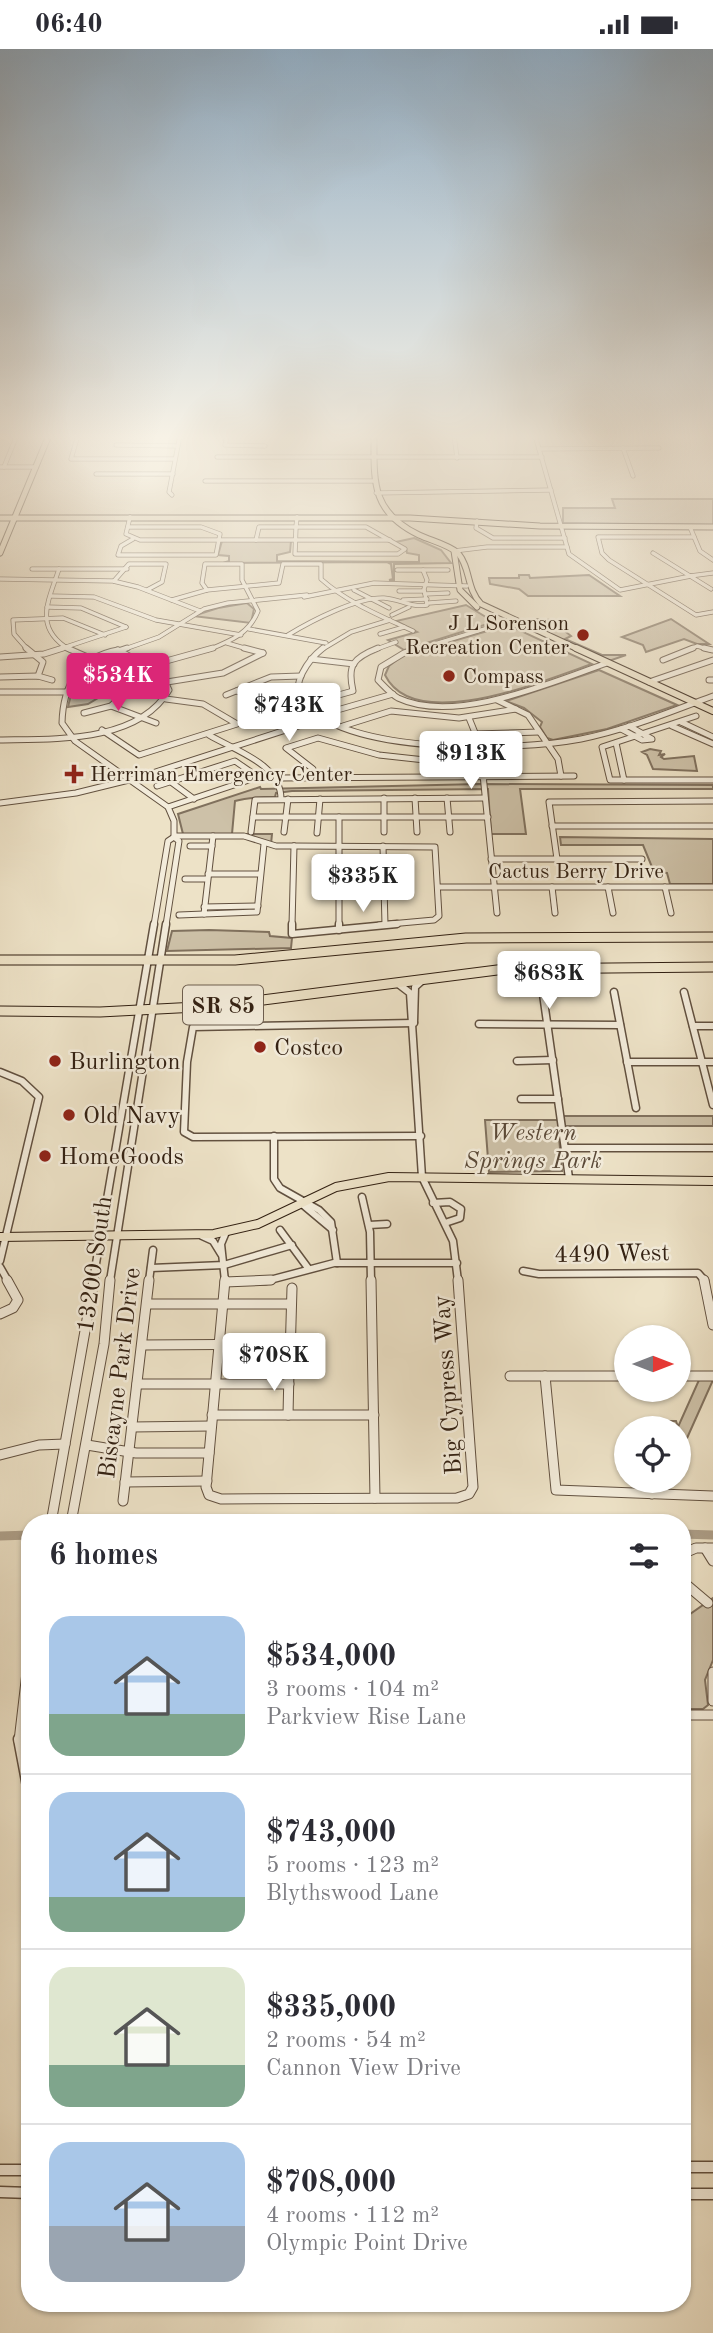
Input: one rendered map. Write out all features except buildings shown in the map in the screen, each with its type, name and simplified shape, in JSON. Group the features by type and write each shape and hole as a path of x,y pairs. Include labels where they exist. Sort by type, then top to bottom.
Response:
{"highway":[{"name":"SR 85","path":"0,960 254,959 467,938 713,937"},
{"name":"SR 85","path":"0,1011 154,1010 270,1000 537,967 713,967"}],"main road":[{"path":"435,542 463,557 463,586 469,601 691,704 713,711"},
{"path":"604,664 649,682 713,717"},
{"path":"569,1178 575,1174 713,1175"},
{"path":"3,1237 202,1236 268,1220 328,1190 361,1181 422,1177 713,1181"}],"street":[{"path":"130,542 121,546 118,555 216,555 219,542"},
{"path":"295,542 295,554 404,552 405,549 393,542"},
{"path":"566,542 577,561 618,589 713,573"},
{"path":"599,542 602,553 608,560 696,615 713,612"},
{"path":"696,542 700,551 713,560"},
{"path":"454,551 487,547 567,547"},
{"path":"653,553 711,589"},
{"path":"113,581 130,564 166,564 162,582 146,590"},
{"path":"116,679 150,665 226,643 249,629 257,618 254,601 242,578 242,564 205,564 202,583 207,590"},
{"path":"172,600 207,590 279,583 283,564 321,564 321,579 358,605 391,617 413,631"},
{"path":"32,569 127,569"},
{"path":"59,569 44,618 49,637 64,648 92,659"},
{"path":"397,570 448,570"},
{"path":"423,570 427,580 426,594 391,617 326,643 311,659 302,676 298,694 306,706 342,727 392,741 509,745 547,743 621,729 713,696"},
{"path":"0,579 113,581 202,610"},
{"path":"174,837 174,821 168,807 71,737 62,723 66,692 76,669 92,659 163,633 202,610 239,602 307,595 374,583 456,601"},
{"path":"403,600 463,586"},
{"path":"382,588 384,598"},
{"path":"354,590 389,608"},
{"path":"399,591 449,593"},
{"path":"51,596 97,598 176,624 241,635"},
{"path":"288,635 320,616 384,598 409,607"},
{"path":"0,657 36,655 126,627 84,609 47,607"},
{"path":"38,676 43,662 18,643 12,634 12,621 66,619 105,635"},
{"path":"511,621 404,653 384,664 378,672 378,680 393,694 420,703 442,705 497,699 604,664"},
{"path":"365,627 381,634 404,627"},
{"path":"249,629 326,643"},
{"path":"237,691 272,711 306,706 354,690 349,673 354,664 366,653 396,642"},
{"path":"167,682 223,673 263,653 226,643"},
{"path":"388,645 404,653"},
{"path":"663,660 704,646 713,650"},
{"path":"118,650 150,665 167,682 166,699"},
{"path":"311,659 354,664"},
{"path":"649,682 713,660"},
{"path":"84,713 111,706 124,693 122,684 116,679 94,673"},
{"path":"0,677 38,676 52,680"},
{"path":"226,695 271,677 302,676"},
{"path":"10,677 2,692 66,692"},
{"path":"0,803 76,793 393,694"},
{"path":"0,740 71,737 102,730 142,718 166,699 203,704 237,724 139,755 102,730"},
{"path":"497,699 528,715 558,758 561,776"},
{"path":"111,706 156,723"},
{"path":"342,727 391,711 427,717 469,718 516,709"},
{"path":"646,734 696,716"},
{"path":"469,718 480,745 497,913"},
{"path":"681,722 713,737"},
{"path":"671,725 713,744"},
{"path":"621,729 637,737 652,739 629,726"},
{"path":"475,734 539,732"},
{"path":"209,735 260,764 278,778 574,776"},
{"path":"637,737 602,747 610,780 713,780"},
{"path":"313,776 313,769 286,748 316,738 370,754 443,762 446,776"},
{"path":"616,743 624,780"},
{"path":"509,745 513,776"},
{"path":"157,786 235,761 258,777 168,807"},
{"path":"247,768 260,764"},
{"path":"344,768 344,776"},
{"path":"278,778 281,799"},
{"path":"171,782 194,799"},
{"path":"351,816 352,798"},
{"path":"384,798 384,832"},
{"path":"415,798 417,832"},
{"path":"447,798 450,832"},
{"path":"251,832 255,800 485,798"},
{"path":"284,832 288,799"},
{"path":"317,833 320,799"},
{"path":"557,859 549,802 713,801"},
{"path":"253,817 488,817"},
{"path":"338,930 339,817"},
{"path":"552,826 713,826"},
{"path":"204,910 213,836"},
{"path":"146,961 167,841 174,837 244,836 264,843 294,846 435,847 438,919 292,934 294,846"},
{"path":"160,961 179,841 174,837"},
{"path":"179,915 204,910 258,907 264,843"},
{"path":"190,846 212,846"},
{"path":"383,846 385,925"},
{"path":"491,859 642,859"},
{"path":"163,867 174,867"},
{"path":"185,879 260,874"},
{"name":"Cactus Berry Drive","path":"438,887 713,887"},
{"path":"552,887 555,913"},
{"path":"608,887 613,913"},
{"path":"665,887 671,913"},
{"name":"13200 South","path":"53,1514 140,1010 146,961"},
{"name":"13200 South","path":"73,1514 87,1445 160,961"},
{"path":"414,1023 416,985 425,979"},
{"path":"397,983 410,993 414,1023 422,1177"},
{"path":"509,989 542,991 569,1178"},
{"path":"614,992 636,1108"},
{"path":"684,992 713,1105"},
{"path":"414,1023 192,1027 186,1076 184,1133 193,1137 421,1136"},
{"path":"478,1024 620,1025"},
{"path":"693,1026 713,1026"},
{"path":"517,1061 553,1060"},
{"path":"627,1062 713,1062"},
{"path":"0,1072 11,1074 39,1097 3,1237 0,1261"},
{"path":"522,1100 558,1099"},
{"path":"274,1136 274,1179 280,1188 302,1202 333,1230 337,1263"},
{"path":"565,1148 713,1148"},
{"name":"Big Cypress Way","path":"207,1481 209,1495 217,1499 461,1498 472,1489 457,1263 453,1239 422,1177"},
{"path":"362,1197 369,1225 371,1263 375,1498"},
{"path":"433,1203 450,1202 461,1209 460,1218 445,1223"},
{"path":"369,1225 387,1224"},
{"path":"280,1230 308,1268"},
{"path":"221,1255 226,1232"},
{"path":"125,1482 207,1481 225,1282 221,1255 213,1241 202,1236"},
{"path":"151,1268 223,1265 292,1245"},
{"name":"Biscayne Park Drive","path":"123,1501 153,1250"},
{"path":"225,1282 266,1281 308,1268 337,1263 457,1263"},
{"path":"0,1267 18,1300 13,1308 0,1314"},
{"name":"4490 West","path":"523,1271 539,1274 691,1271 702,1275 713,1325"},
{"path":"290,1357 292,1288"},
{"path":"147,1304 291,1304"},
{"path":"142,1345 290,1344"},
{"path":"288,1415 289,1371"},
{"path":"510,1376 614,1376"},
{"path":"545,1376 556,1490 713,1496"},
{"path":"691,1376 713,1376"},
{"path":"137,1384 289,1384"},
{"path":"212,1415 374,1415"},
{"path":"132,1427 211,1426"},
{"path":"0,1455 39,1445 65,1444"},
{"path":"87,1445 128,1453 209,1453"},
{"path":"691,1552 709,1548 713,1561"},
{"path":"691,1589 708,1603"},
{"path":"713,1672 713,1701"},
{"path":"21,1710 17,1738 21,1768"},
{"path":"691,1715 713,1715"},
{"path":"691,2167 713,2167"},
{"path":"0,2170 21,2170"},
{"path":"0,2192 21,2193"},
{"path":"691,2194 713,2194"}],"green space":[{"path":"222,542 291,542 290,552 277,555 277,561 419,562 419,555 407,553 406,548 396,542 422,542 441,550 451,563 394,564 394,580 389,580 393,579 391,564 387,562 223,563 229,561 229,556 218,555"},
{"path":"519,575 529,575 530,578 589,575 620,596 528,596 519,589 490,584 489,578 519,578"},
{"path":"247,603 254,609 251,623 193,616 218,608"},
{"path":"466,605 494,622 404,650 388,640 417,632 396,621"},
{"path":"671,619 709,644 697,644 684,639 646,652 643,645 622,637"},
{"path":"551,620 571,636 565,639 602,655 626,655 609,661 520,621"},
{"path":"508,625 592,664 515,690 452,702 424,701 401,693 385,675 389,666 402,656"},
{"path":"599,670 677,705 607,729 553,740 547,738 540,727 542,722 524,708 506,701"},
{"path":"75,678 94,680 107,688 106,693 88,704 68,707"},
{"path":"650,749 661,751 659,755 665,754 661,757 664,759 694,756 697,771 653,769 647,755 642,752"},
{"path":"713,785 713,789 520,789 526,834 491,834 488,789 292,791 276,793 275,797 235,801 232,834 272,834 271,844 258,839 183,834 178,814 260,787"},
{"path":"560,837 713,839 713,884 670,884 667,873 654,872 643,845 561,845"},
{"path":"172,931 269,932 270,936 292,938 291,948 167,951"},
{"name":"Western Springs Park","path":"564,1116 713,1116 713,1126 558,1126 562,1171 489,1172 485,1120 564,1120"},
{"path":"699,1380 713,1380 691,1429 691,1416 683,1416"},
{"path":"713,1598 713,1660 705,1680 708,1705 703,1709 691,1709 691,1613"}],"waterway":[{"path":"691,1534 713,1535"},
{"path":"0,1536 21,1535"}],"place":[{"name":"J L Sorenson Recreation Center","path":"583,635"},
{"name":"Compass","path":"449,676"},
{"name":"Herriman Emergency Center","path":"74,774"},
{"name":"Costco","path":"260,1047"},
{"name":"Burlington","path":"55,1061"},
{"name":"Old Navy","path":"69,1115"},
{"name":"HomeGoods","path":"45,1156"}]}
